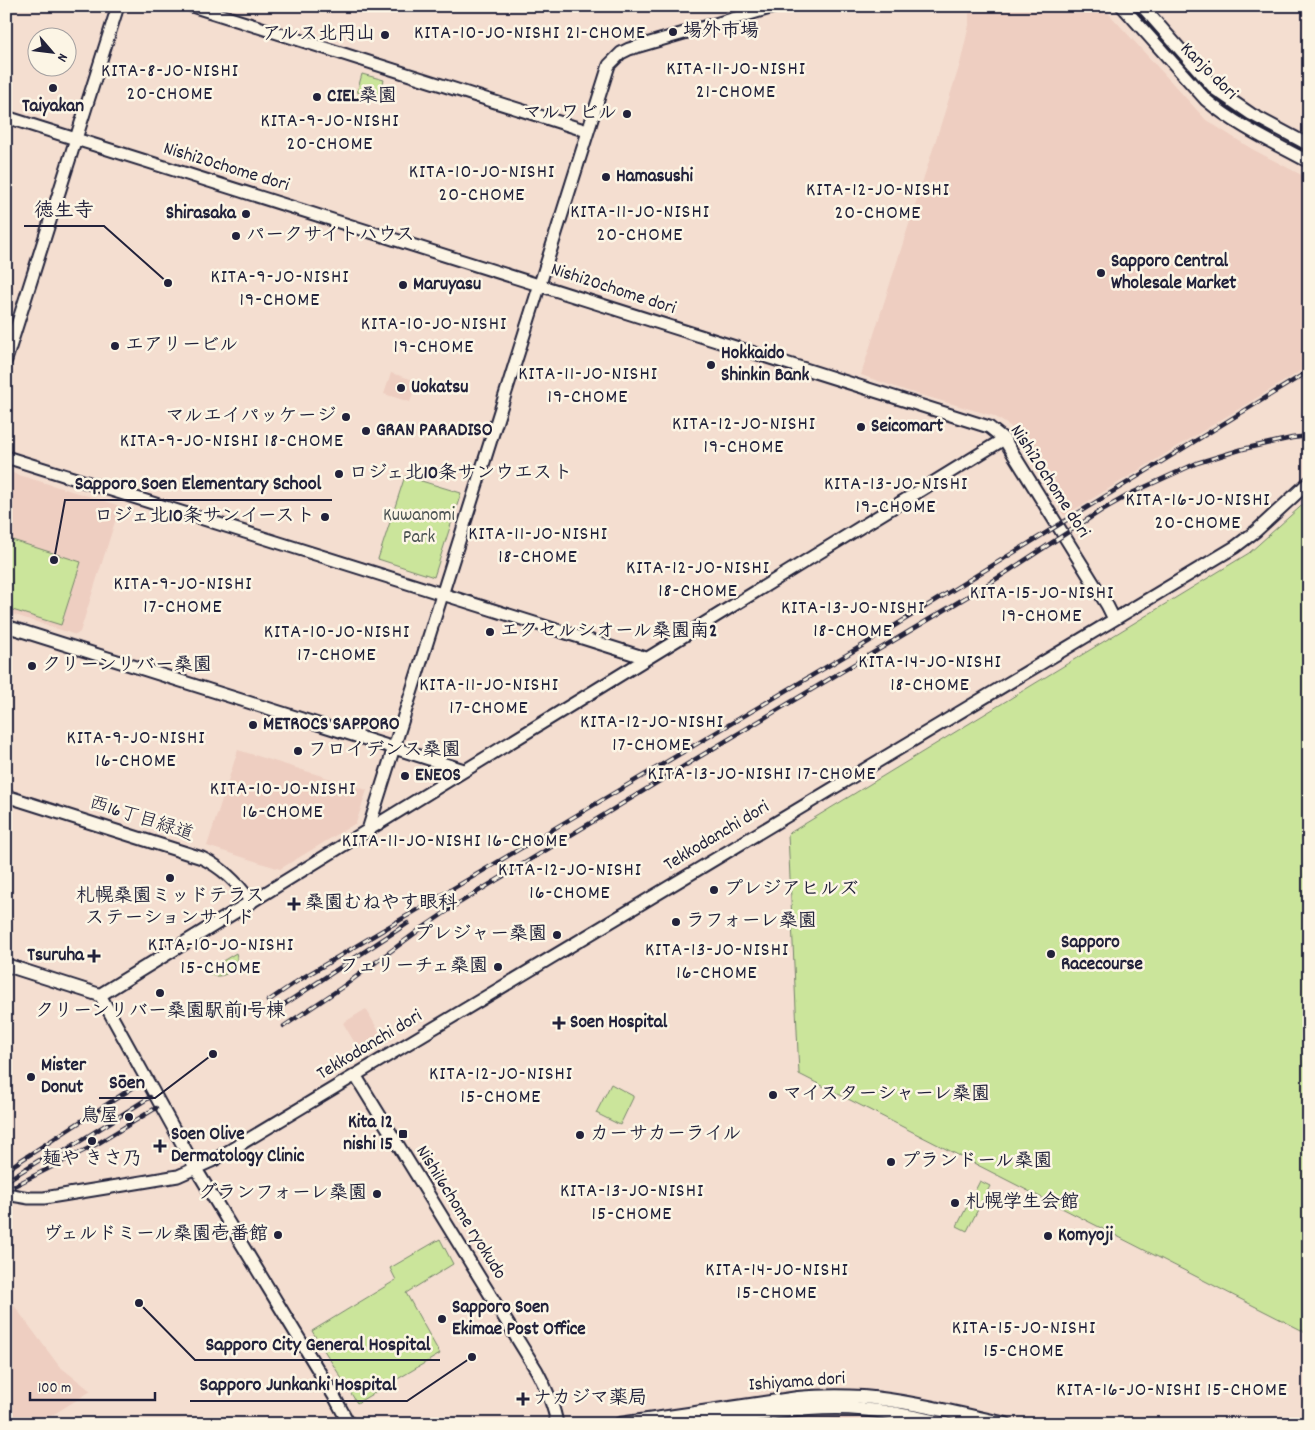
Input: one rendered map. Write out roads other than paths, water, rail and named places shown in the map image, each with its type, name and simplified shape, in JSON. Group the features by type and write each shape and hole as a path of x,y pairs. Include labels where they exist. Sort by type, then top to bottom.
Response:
{"main road":[{"path":"6,965 100,995 250,902"},
{"name":"Ishiyama dori","path":"620,1424 822,1396 886,1400 1006,1424"},
{"name":"Ishiyama dori","path":"699,1424 796,1410 836,1408 883,1412 946,1424"}],"street":[{"path":"6,360 118,6"},
{"path":"192,6 587,131"},
{"path":"368,830 605,73 609,65 628,49 777,6"},
{"name":"Kanjo dori","path":"1122,6 1213,106 1244,127 1309,162"},
{"name":"Kanjo dori","path":"1142,6 1216,90 1251,114 1309,146"},
{"name":"Nishi20chome dori","path":"6,117 984,425 1004,438 1114,619"},
{"path":"250,902 1004,438"},
{"path":"6,457 646,658"},
{"name":"Tekkodanchi dori","path":"6,1194 29,1198 44,1198 178,1176 214,1160 1235,547 1256,531 1309,482"},
{"path":"6,626 464,770"},
{"name":"西16丁目緑道","path":"6,796 202,858 225,872 243,891 250,902"},
{"path":"100,995 196,1169 334,1396 349,1424"},
{"name":"Nishi16chome ryokudo","path":"355,1075 537,1371 546,1387 557,1424"}],"railway":[{"path":"268,1001 299,980 860,647 1309,371"},
{"path":"284,1026 341,988 459,903 990,583 1102,510 1134,492 1197,463 1243,449 1309,436"},
{"path":"274,1011 408,923"},
{"path":"6,1170 140,1083"},
{"path":"47,1162 150,1097"},
{"path":"6,1190 97,1144 156,1108"},
{"path":"6,1181 51,1153"}],"place":[{"name":"場外市場","path":"673,32"},
{"name":"アルス北円山","path":"385,35"},
{"name":"Taiyakan","path":"53,88"},
{"name":"CIEL桑園","path":"317,97"},
{"name":"マルワビル","path":"627,114"},
{"name":"Hamasushi","path":"606,177"},
{"name":"Shirasaka","path":"246,214"},
{"name":"パークサイトハウス","path":"236,236"},
{"name":"Sapporo Central Wholesale Market","path":"1101,273"},
{"name":"徳生寺","path":"168,283"},
{"name":"Maruyasu","path":"403,285"},
{"name":"エアリービル","path":"115,346"},
{"name":"Hokkaido Shinkin Bank","path":"711,365"},
{"name":"Uokatsu","path":"401,388"},
{"name":"マルエイパッケージ","path":"346,417"},
{"name":"Seicomart","path":"861,427"},
{"name":"GRAN PARADISO","path":"366,431"},
{"name":"ロジェ北10条サンウエスト","path":"339,474"},
{"name":"ロジェ北10条サンイースト","path":"325,517"},
{"name":"Sapporo Soen Elementary School","path":"54,560"},
{"name":"エクセルシオール桑園南2","path":"490,632"},
{"name":"クリーンリバー桑園","path":"32,666"},
{"name":"METROCS SAPPORO","path":"253,725"},
{"name":"フロイデンス桑園","path":"298,751"},
{"name":"ENEOS","path":"405,776"},
{"name":"札幌桑園ミッドテラス ステーションサイド","path":"170,878"},
{"name":"プレジアヒルズ","path":"714,890"},
{"name":"桑園むねやす眼科","path":"294,904"},
{"name":"ラフォーレ桑園","path":"676,922"},
{"name":"プレジャー桑園","path":"557,935"},
{"name":"Sapporo Racecourse","path":"1051,954"},
{"name":"Tsuruha","path":"94,956"},
{"name":"フェリーチェ桑園","path":"498,967"},
{"name":"クリーンリバー桑園駅前1号棟","path":"160,993"},
{"name":"Soen Hospital","path":"559,1023"},
{"name":"Sōen","path":"213,1054"},
{"name":"Mister Donut","path":"31,1077"},
{"name":"マイスターシャーレ桑園","path":"773,1095"},
{"name":"鳥屋","path":"129,1117"},
{"name":"Kita 12 nishi 15","path":"403,1134"},
{"name":"カーサカーライル","path":"580,1135"},
{"name":"麺や きさ乃","path":"92,1141"},
{"name":"Soen Olive Dermatology Clinic","path":"160,1146"},
{"name":"プランドール桑園","path":"891,1162"},
{"name":"グランフォーレ桑園","path":"377,1194"},
{"name":"札幌学生会館","path":"955,1203"},
{"name":"ヴェルドミール桑園壱番館","path":"278,1235"},
{"name":"Komyoji","path":"1048,1236"},
{"name":"Sapporo City General Hospital","path":"139,1303"},
{"name":"Sapporo Soen Ekimae Post Office","path":"442,1319"},
{"name":"Sapporo Junkanki Hospital","path":"472,1357"},
{"name":"ナカジマ薬局","path":"523,1399"}],"district":[{"name":"KITA-10-JO-NISHI 21-CHOME","path":"530,34"},
{"name":"KITA-11-JO-NISHI 21-CHOME","path":"736,82"},
{"name":"KITA-8-JO-NISHI 20-CHOME","path":"170,84"},
{"name":"KITA-9-JO-NISHI 20-CHOME","path":"330,134"},
{"name":"KITA-10-JO-NISHI 20-CHOME","path":"482,184"},
{"name":"KITA-12-JO-NISHI 20-CHOME","path":"878,202"},
{"name":"KITA-11-JO-NISHI 20-CHOME","path":"640,224"},
{"name":"KITA-9-JO-NISHI 19-CHOME","path":"280,290"},
{"name":"KITA-10-JO-NISHI 19-CHOME","path":"434,336"},
{"name":"KITA-11-JO-NISHI 19-CHOME","path":"588,386"},
{"name":"KITA-12-JO-NISHI 19-CHOME","path":"744,436"},
{"name":"KITA-9-JO-NISHI 18-CHOME","path":"232,442"},
{"name":"KITA-13-JO-NISHI 19-CHOME","path":"896,496"},
{"name":"KITA-16-JO-NISHI 20-CHOME","path":"1198,512"},
{"name":"KITA-11-JO-NISHI 18-CHOME","path":"538,546"},
{"name":"KITA-12-JO-NISHI 18-CHOME","path":"698,580"},
{"name":"KITA-9-JO-NISHI 17-CHOME","path":"183,596"},
{"name":"KITA-15-JO-NISHI 19-CHOME","path":"1042,606"},
{"name":"KITA-13-JO-NISHI 18-CHOME","path":"853,620"},
{"name":"KITA-10-JO-NISHI 17-CHOME","path":"337,644"},
{"name":"KITA-14-JO-NISHI 18-CHOME","path":"930,674"},
{"name":"KITA-11-JO-NISHI 17-CHOME","path":"489,698"},
{"name":"KITA-12-JO-NISHI 17-CHOME","path":"652,734"},
{"name":"KITA-9-JO-NISHI 16-CHOME","path":"136,750"},
{"name":"KITA-13-JO-NISHI 17-CHOME","path":"762,775"},
{"name":"KITA-10-JO-NISHI 16-CHOME","path":"283,802"},
{"name":"KITA-11-JO-NISHI 16-CHOME","path":"455,842"},
{"name":"KITA-12-JO-NISHI 16-CHOME","path":"570,882"},
{"name":"KITA-10-JO-NISHI 15-CHOME","path":"221,958"},
{"name":"KITA-13-JO-NISHI 16-CHOME","path":"717,962"},
{"name":"KITA-12-JO-NISHI 15-CHOME","path":"501,1086"},
{"name":"KITA-13-JO-NISHI 15-CHOME","path":"632,1204"},
{"name":"KITA-14-JO-NISHI 15-CHOME","path":"777,1282"},
{"name":"KITA-15-JO-NISHI 15-CHOME","path":"1024,1340"},
{"name":"KITA-16-JO-NISHI 15-CHOME","path":"1172,1391"}],"park label":[{"name":"Kuwanomi Park","path":"419,527"}]}
